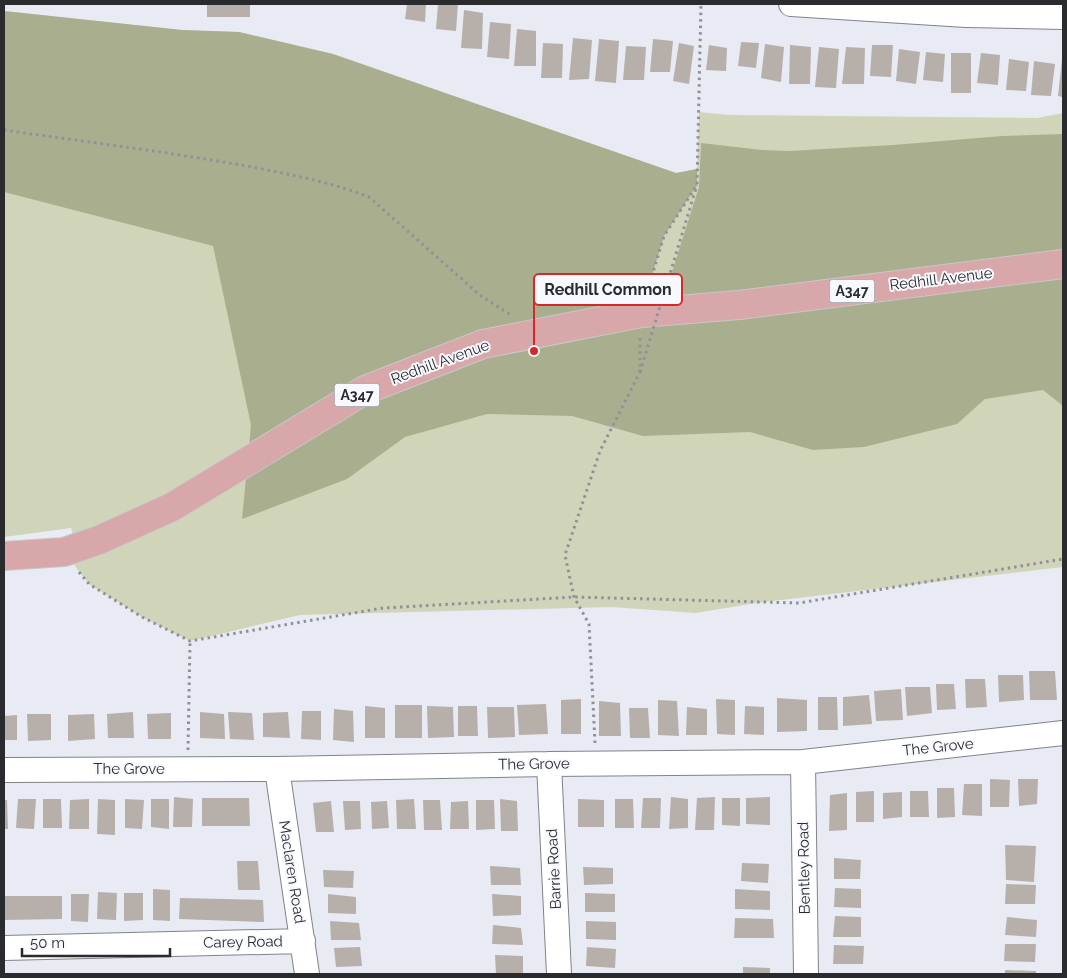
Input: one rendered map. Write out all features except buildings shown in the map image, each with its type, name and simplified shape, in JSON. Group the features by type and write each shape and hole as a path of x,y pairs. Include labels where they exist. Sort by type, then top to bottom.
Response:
{"main road":[{"name":"Redhill Avenue","path":"4,556 64,552 99,540 172,507 365,390 483,344 641,313 739,305 1063,264"}],"street":[{"path":"791,4 966,15 1063,17"},
{"name":"The Grove","path":"4,770 277,770 549,764 803,762 1063,733"},
{"name":"Bentley Road","path":"803,762 806,974"},
{"name":"Barrie Road","path":"549,764 559,974"},
{"name":"Maclaren Road","path":"277,770 307,974"},
{"name":"Carey Road","path":"4,948 303,941"}],"path":[{"path":"596,764 589,624 574,597 565,555 600,451 640,372 697,185 701,4"},
{"path":"4,130 221,162 316,180 348,189 369,197 482,296 540,333"},
{"path":"640,372 641,313 664,236 697,185"},
{"path":"64,552 88,584 142,617 190,641 383,608 574,597 798,603 1063,559"},
{"path":"188,769 190,641"}],"green space":[{"path":"4,11 182,30 239,32 333,54 676,173 697,169 699,112 729,115 1037,118 1063,113 1063,567 756,603 696,613 611,607 300,615 190,641 142,617 89,584 64,552 77,549 71,528 4,537"},
{"path":"4,11 182,30 239,32 333,54 676,173 697,169 697,185 664,236 646,295 666,291 699,187 701,143 789,151 1002,136 1063,134 1063,406 1043,390 985,399 957,424 864,447 813,450 750,432 643,436 572,416 487,414 405,437 347,479 242,519 251,425 213,246 4,192"}],"place":[{"name":"Redhill Common","path":"534,351"}]}
